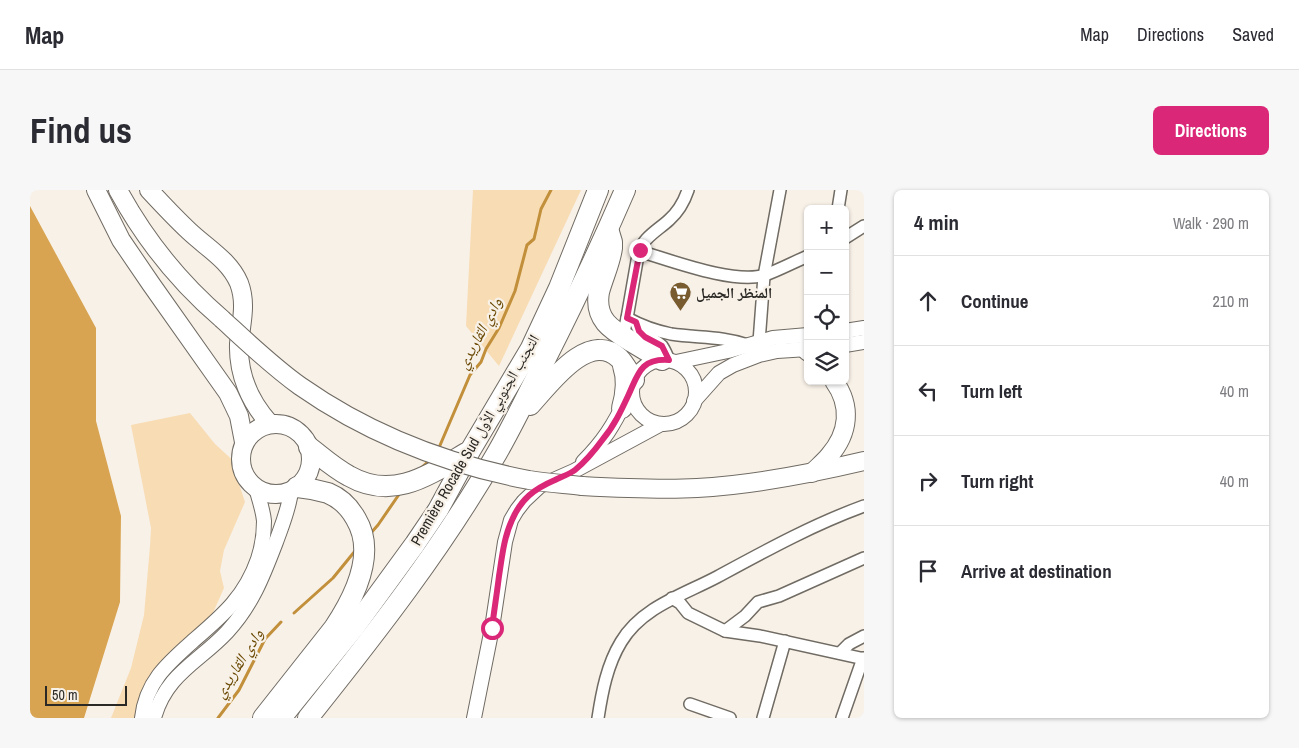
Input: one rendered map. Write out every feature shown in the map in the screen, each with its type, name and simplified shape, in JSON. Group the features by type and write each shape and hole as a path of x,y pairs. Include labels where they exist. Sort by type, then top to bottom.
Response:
{"highway":[{"path":"96,190 121,240 228,393 239,416 244,442"},
{"path":"118,190 134,217 166,261 202,301 259,354 299,385 342,412 386,436 434,455 482,470 532,480 578,478 649,489 697,488 755,482 812,473 864,460"},
{"path":"149,190 190,232 225,262 236,277 240,285 244,311 240,343 241,367 252,399 270,424"},
{"name":"Première Rocade Sud التجنب الجنوبي الأول","path":"281,718 353,628 438,510 470,451 531,348 559,288 598,190"},
{"name":"Première Rocade Sud التجنب الجنوبي الأول","path":"308,718 368,642 454,522 497,453 554,342 608,230 625,190"},
{"path":"608,230 612,248 600,291 599,306 603,320 612,331 629,326 669,361"},
{"path":"512,426 562,370 586,353 598,350 610,352 621,359 633,384"},
{"path":"621,359 625,371 626,384 622,408"},
{"path":"812,473 839,443 846,421 845,402 836,385"},
{"path":"309,447 310,468 303,482 294,489 277,494 262,492 250,483 242,471 240,456 244,442 258,428 270,424 282,424 295,429 301,434 309,447 339,470 362,482 381,486 411,483 470,451"},
{"path":"263,718 342,616 354,591 363,562 362,532 350,509 338,498 329,494 294,489"}],"street":[{"path":"688,190 676,213 647,238 640,250 629,326 670,334 723,338 753,344"},
{"path":"753,344 780,190"},
{"path":"839,205 841,190"},
{"path":"849,235 864,226"},
{"path":"640,250 715,273 741,277 764,276 804,258"},
{"path":"849,330 864,328"},
{"path":"578,478 595,449 607,435 622,408 637,374 648,364 698,358 774,338 804,345"},
{"path":"849,344 864,342"},
{"path":"694,401 719,373 733,365 759,355 804,346"},
{"path":"633,384 632,398 642,416 661,424 672,423 682,418 690,411 694,401 696,392 694,382 684,367 669,361"},
{"path":"474,718 492,628 505,542 512,520 524,501 540,486 578,478 661,424"},
{"path":"142,718 147,695 158,675 173,658 228,610 241,593 251,575 264,534 256,488"},
{"path":"154,718 160,702 171,683 226,633 255,593 262,579 294,489"},
{"path":"598,718 602,694 610,667 621,641 640,618 672,598 794,536 864,506"},
{"path":"724,630 745,616 758,602 779,596 864,558"},
{"path":"672,598 680,603 688,613 724,630 864,658 842,718"},
{"path":"840,653 849,644 864,636"},
{"path":"763,718 786,641"},
{"path":"690,704 730,718"}],"shaded area":[{"path":"473,190 581,190 499,366 466,326"},
{"path":"30,206 96,328 96,421 121,516 120,602 84,718 30,718"},
{"path":"190,413 215,444 238,465 238,481 245,502 224,550 220,571 224,588 212,615 146,690 135,718 111,718 131,668 144,615 150,546 151,528 131,425"}],"waterway":[{"name":"وادي القاريدي","path":"438,450 470,375 481,362 486,349 499,328 515,291 527,245 534,239 541,209 551,190"},
{"name":"وادي القاريدي","path":"421,468 431,459"},
{"name":"وادي القاريدي","path":"370,534 400,493"},
{"name":"وادي القاريدي","path":"294,613 333,578 355,551"},
{"name":"وادي القاريدي","path":"218,718 239,690 265,639 281,622"}],"place":[{"name":"المنظر الجميل","path":"680,312"}],"route":[{"path":"492,628 502,556 508,531 517,510 531,493 540,486 574,471 595,449 607,435 622,408 637,374 642,368 655,361 669,360 662,346 645,337 639,331 636,322 627,318 640,250"}]}
